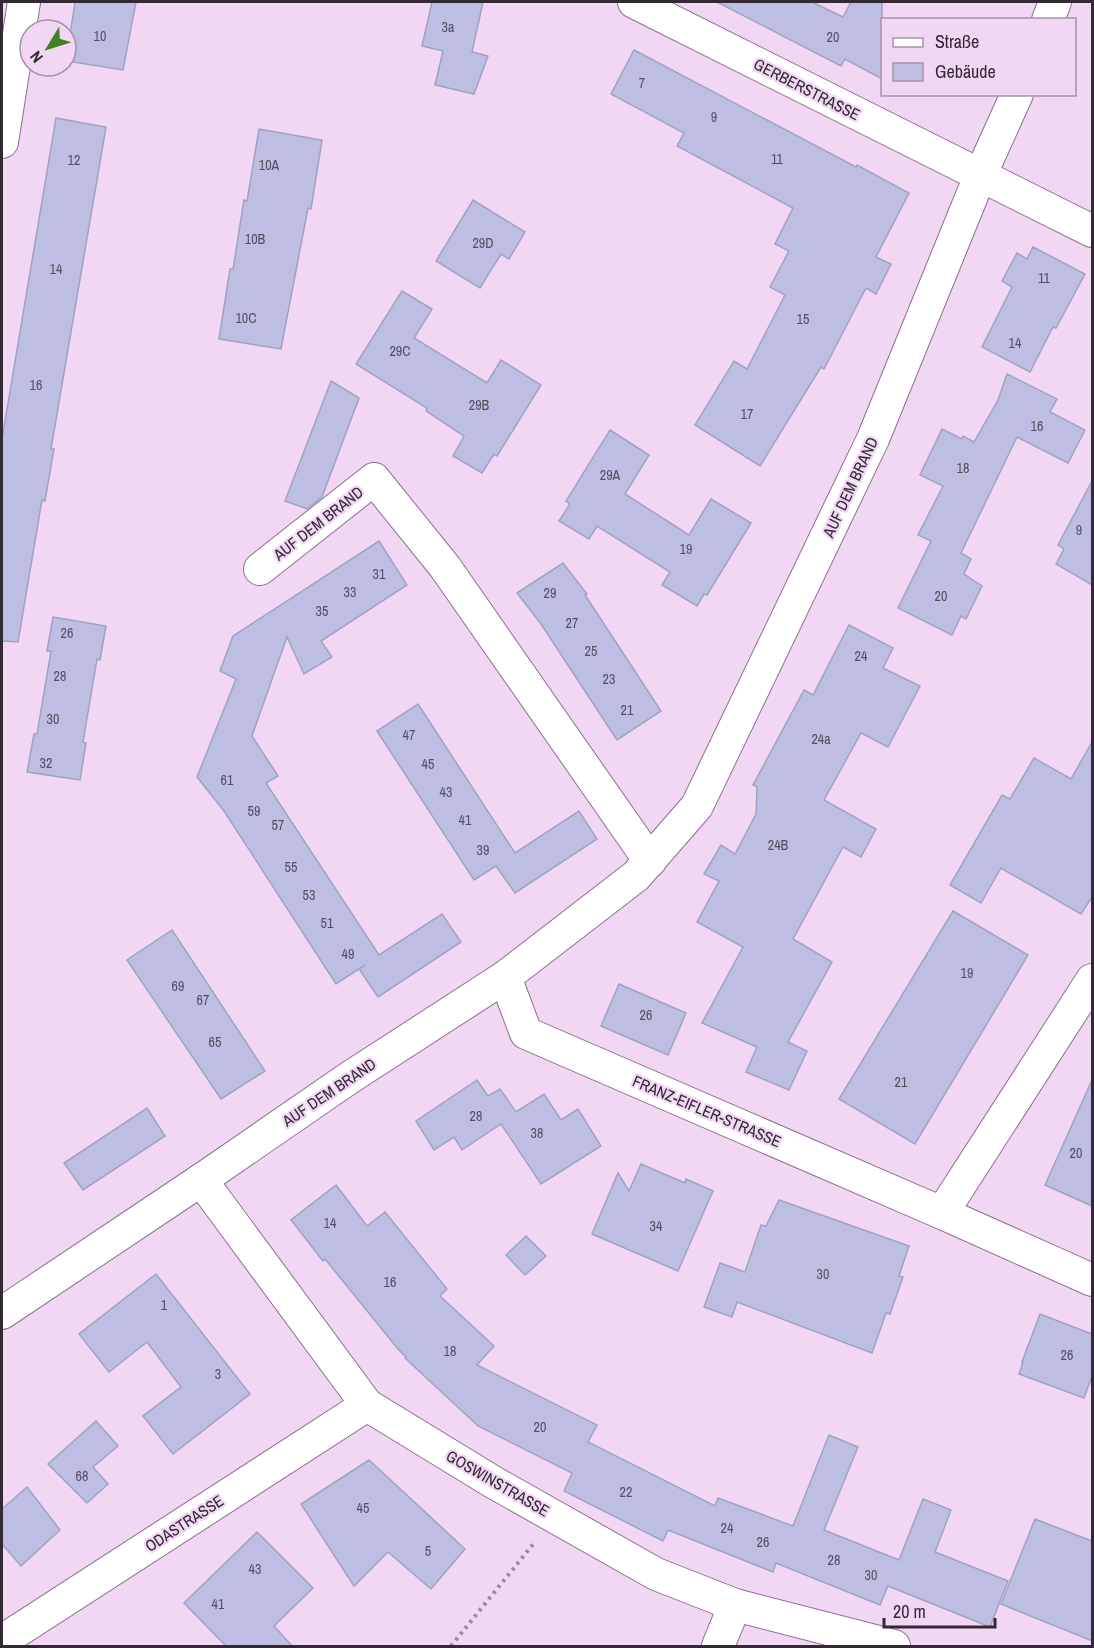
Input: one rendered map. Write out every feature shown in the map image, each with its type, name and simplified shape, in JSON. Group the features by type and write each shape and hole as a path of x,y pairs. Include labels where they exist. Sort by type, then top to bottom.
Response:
{"street":[{"path":"2,142 24,2"},
{"name":"GERBERSTRASSE","path":"634,2 1092,231"},
{"path":"1049,18 1055,2"},
{"name":"AUF DEM BRAND","path":"2,1313 201,1180 349,1077 505,977 636,876 697,806 873,439 980,176 1016,96"},
{"name":"AUF DEM BRAND","path":"260,569 374,479 444,567 650,861"},
{"name":"FRANZ-EIFLER-STRASSE","path":"505,977 526,1033 1092,1280"},
{"path":"942,1213 1092,980"},
{"name":"GOSWINSTRASSE","path":"201,1180 367,1405 493,1482 656,1574 735,1605 894,1647"},
{"name":"ODASTRASSE","path":"2,1641 367,1405"},
{"path":"718,1647 735,1605"}],"path":[{"path":"451,1647 555,1516"}],"building":[{"path":"75,2 136,2 123,70 78,63 78,18 73,18"},
{"path":"432,2 483,2 472,52 488,56 474,94 435,85 443,51 422,46"},
{"path":"717,2 812,2 843,17 851,2 882,2 881,78 845,59 841,66"},
{"path":"634,50 909,193 876,257 891,264 876,294 866,288 824,369 821,367 760,466 695,425 734,361 747,369 785,295 770,287 789,251 775,244 793,208 677,146 684,133 611,94"},
{"path":"56,118 106,127 51,449 54,449 45,501 42,500 18,642 2,641 2,439"},
{"path":"259,129 322,140 311,209 308,208 281,349 219,339 230,269 233,269"},
{"path":"473,200 525,232 509,259 501,254 480,288 436,261"},
{"path":"1033,247 1085,274 1056,328 1053,327 1030,372 982,347 1012,287 1002,281 1017,253 1027,259"},
{"path":"402,291 432,309 414,338 487,383 501,360 541,385 497,456 494,454 482,473 453,456 464,436 426,411 427,408 356,364"},
{"path":"1007,374 1057,399 1050,412 1085,430 1068,463 1017,437 961,553 971,559 964,574 982,586 966,619 961,616 952,635 898,608 931,541 918,535 943,486 920,475 942,429 974,442 998,400"},
{"path":"331,381 359,398 322,497 307,509 285,501"},
{"path":"610,430 649,455 625,494 689,535 711,499 751,523 707,595 704,594 697,606 662,585 670,572 597,526 589,539 559,521 570,504 566,501"},
{"path":"1092,481 1092,585 1056,564 1064,549 1058,545"},
{"path":"379,541 407,585 321,641 332,657 304,674 287,637 252,736 278,776 266,783 379,955 442,914 461,942 378,997 359,969 365,965 336,984 224,811 197,777 236,679 220,671 233,636"},
{"path":"563,563 587,594 585,595 661,711 617,740 541,624 517,593"},
{"path":"53,617 106,626 100,660 97,659 83,742 86,743 80,780 27,772 34,734 37,734 51,651 47,651"},
{"path":"849,625 893,648 883,668 920,686 888,747 861,733 824,800 876,829 861,857 843,847 793,939 832,962 788,1042 807,1051 789,1090 746,1072 757,1047 702,1023 743,947 697,922 719,881 704,874 721,845 735,854 756,814 757,787 753,785 804,690 813,695"},
{"path":"418,704 515,853 579,811 597,839 515,893 496,866 474,880 377,731"},
{"path":"1092,742 1092,897 1081,914 1001,868 981,903 950,885 1002,795 1010,799 1034,758 1071,779"},
{"path":"953,911 1028,955 915,1144 839,1099"},
{"path":"172,930 265,1071 221,1099 127,960"},
{"path":"619,984 686,1013 668,1055 601,1026"},
{"path":"477,1080 488,1096 500,1089 516,1112 544,1094 561,1120 578,1109 601,1146 541,1184 501,1124 462,1150 454,1137 434,1150 416,1121"},
{"path":"1092,1080 1092,1206 1045,1185"},
{"path":"147,1108 165,1136 83,1190 64,1163"},
{"path":"641,1164 685,1183 686,1179 713,1191 678,1271 592,1234 618,1173 629,1191"},
{"path":"336,1185 367,1226 385,1212 447,1289 440,1296 494,1346 477,1365 597,1425 588,1442 715,1506 718,1498 793,1526 829,1435 858,1447 824,1530 899,1560 923,1499 951,1510 935,1552 1008,1581 990,1627 888,1586 880,1605 776,1563 773,1572 668,1530 663,1541 564,1491 572,1473 478,1426 405,1358 291,1220"},
{"path":"779,1200 909,1246 899,1276 903,1277 890,1314 886,1313 872,1353 737,1302 732,1317 704,1307 720,1263 745,1272 761,1225 766,1226"},
{"path":"526,1236 546,1256 525,1275 506,1255"},
{"path":"156,1274 250,1394 173,1454 143,1416 181,1387 147,1342 109,1372 79,1334"},
{"path":"1040,1314 1092,1334 1092,1376 1084,1398 1019,1374"},
{"path":"96,1421 118,1446 93,1467 108,1484 87,1503 48,1464"},
{"path":"369,1460 465,1549 431,1589 388,1552 354,1586 301,1504"},
{"path":"27,1487 60,1530 21,1566 2,1544 2,1509"},
{"path":"1035,1519 1092,1541 1092,1641 1001,1604"},
{"path":"257,1532 313,1588 274,1626 293,1647 227,1647 184,1603"}]}
